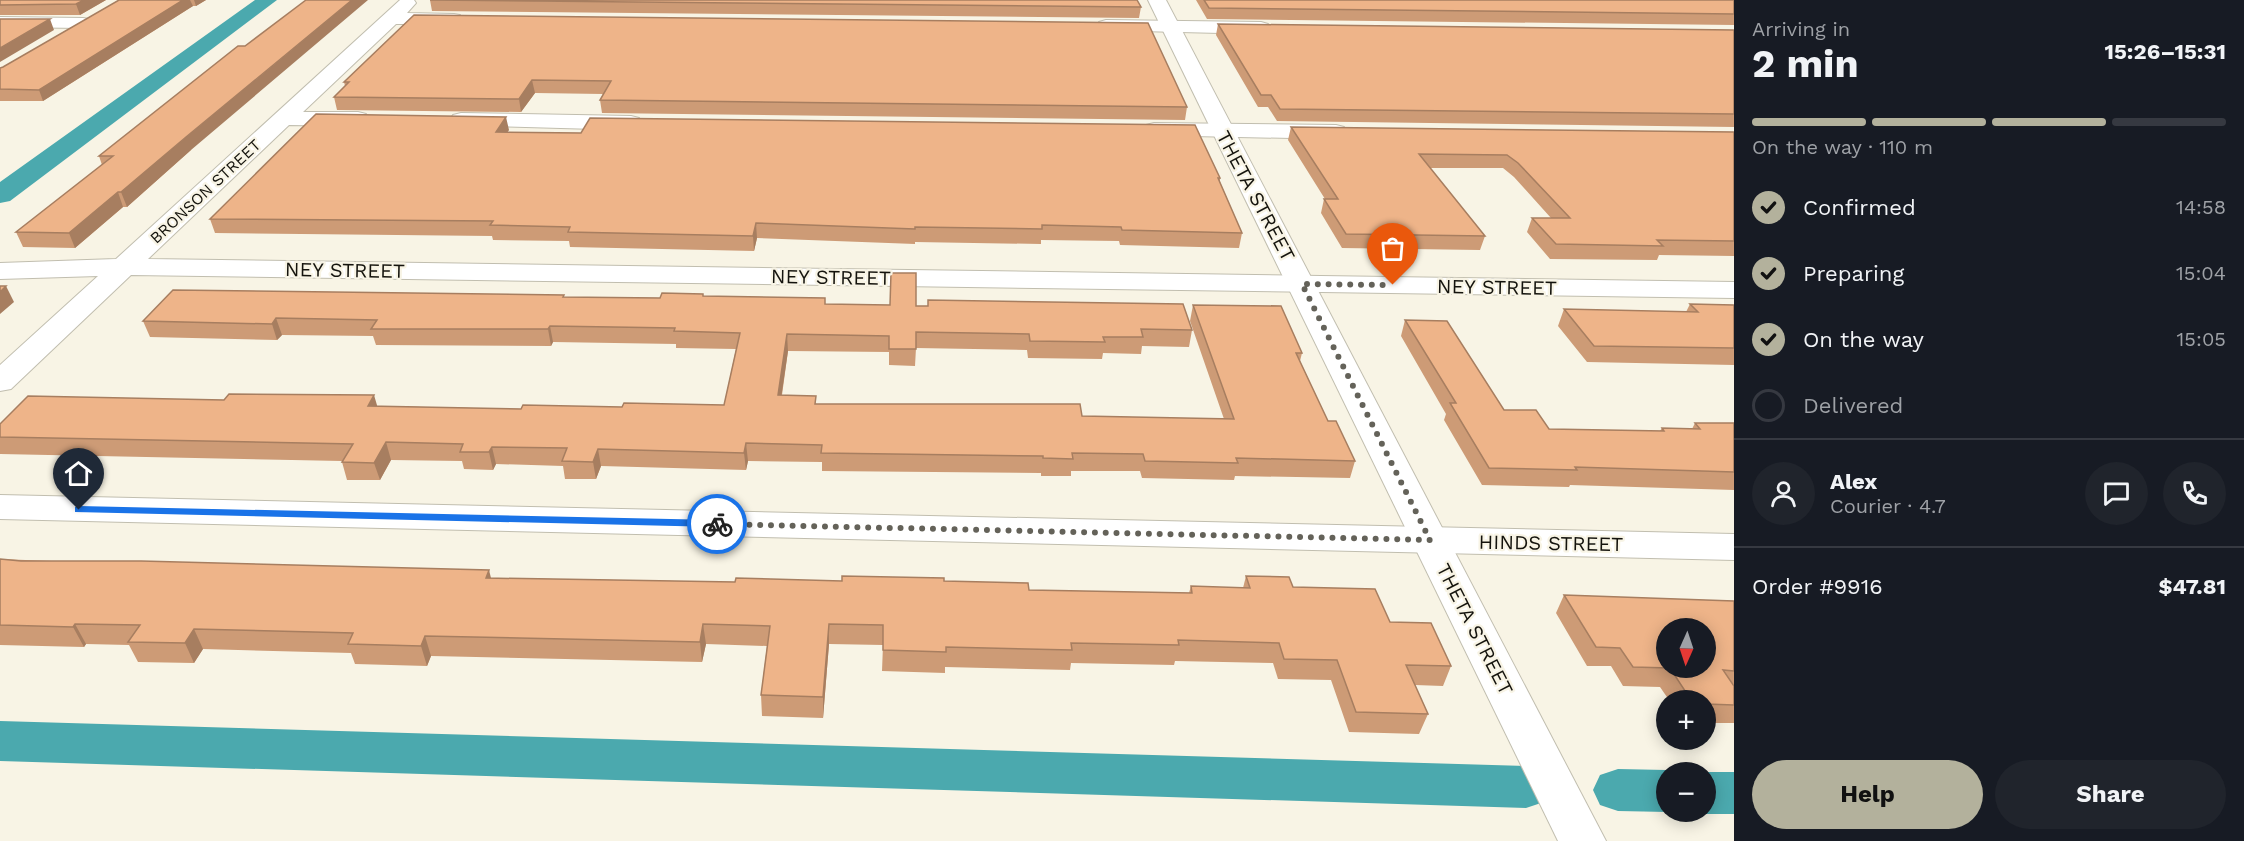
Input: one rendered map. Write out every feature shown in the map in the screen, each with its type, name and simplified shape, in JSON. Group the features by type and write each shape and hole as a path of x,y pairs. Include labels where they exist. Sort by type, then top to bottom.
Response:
{"street":[{"name":"BRONSON STREET","path":"0,382 410,0"},
{"path":"55,40 103,12"},
{"path":"1088,26 1164,13 1278,28"},
{"name":"THETA STREET","path":"1164,13 1582,841"},
{"path":"390,18 473,19"},
{"path":"0,22 83,23"},
{"path":"283,118 378,119"},
{"path":"438,120 652,123"},
{"path":"1139,130 1353,133"},
{"name":"NEY STREET","path":"0,271 124,267 1734,291"},
{"name":"HINDS STREET","path":"0,507 1734,547"}],"building":[{"path":"0,0 84,0 76,4 0,5"},
{"path":"119,0 183,0 39,90 0,89 0,68"},
{"path":"306,0 352,0 69,233 16,232 113,156 99,156 238,46 245,46"},
{"path":"430,0 1137,0 1141,7"},
{"path":"1204,0 1734,0 1734,14 1209,8"},
{"path":"414,15 1148,23 1187,107 600,100 611,81 532,80 519,99 334,97 349,82 344,82"},
{"path":"0,19 50,19 0,48"},
{"path":"1218,24 1734,30 1734,114 1280,109 1271,95 1261,95"},
{"path":"316,114 506,117 496,132 581,133 590,118 1195,125 1242,233 1042,225 1042,229 915,227 915,229 756,223 753,236 568,232 570,227 490,225 493,221 210,219"},
{"path":"1291,127 1734,132 1734,241 1657,240 1663,246 1556,244 1532,218 1570,218 1518,163 1507,155 1419,154 1485,236 1346,234 1324,199 1338,199"},
{"path":"891,273 916,273 916,306 928,306 928,300 1183,304 1192,330 1141,329 1143,337 1103,337 1105,342 1030,341 1029,334 916,332 916,349 889,349 889,336 787,334 778,395 816,396 815,404 1080,404 1082,416 1234,419 1193,305 1281,306 1302,353 1296,353 1328,421 1336,421 1355,461 1236,458 1238,463 1145,461 1143,454 1072,453 1073,459 1043,458 1043,456 821,453 822,445 746,443 744,453 598,449 593,462 562,461 567,448 492,447 489,452 460,452 463,444 386,442 374,463 342,462 353,444 0,437 0,424 28,396 224,400 229,394 374,395 368,406 521,409 523,405 622,407 624,403 724,405 740,333 674,331 675,328 550,326 548,329 371,329 377,320 276,318 272,324 143,321 173,290 660,298 662,293 825,298 825,304 890,305"},
{"path":"1690,304 1734,305 1734,348 1594,346 1564,309 1698,312"},
{"path":"1405,320 1447,321 1504,410 1536,410 1549,429 1664,431 1662,428 1700,429 1695,423 1734,423 1734,472 1575,467 1577,470 1489,468 1450,403 1456,403"},
{"path":"0,559 489,570 486,578 735,582 736,578 842,581 842,576 944,578 944,581 1028,583 1029,590 1192,593 1191,586 1250,588 1246,576 1289,577 1293,587 1375,589 1390,622 1431,623 1451,666 1406,665 1428,714 1356,712 1337,660 1284,659 1279,643 1178,640 1179,645 1071,643 1072,650 946,647 946,652 883,650 883,625 829,624 823,697 761,695 770,626 703,624 700,642 425,636 421,646 348,644 353,633 194,629 185,643 128,642 140,625 75,624 73,627 0,625"},
{"path":"1564,595 1734,601 1734,671 1723,670 1734,686 1734,705 1716,704 1716,690 1684,690 1677,678 1716,678 1716,618 1656,618 1656,668 1633,667 1620,648 1596,647"}],"waterway":[{"path":"0,195 267,0"},
{"path":"0,741 1526,787"},
{"path":"1618,790 1656,791"},
{"path":"1716,793 1734,793"}],"way so far":[{"path":"717,524 1430,540 1302,284 1393,285"}],"route":[{"path":"79,510 717,524"}]}
